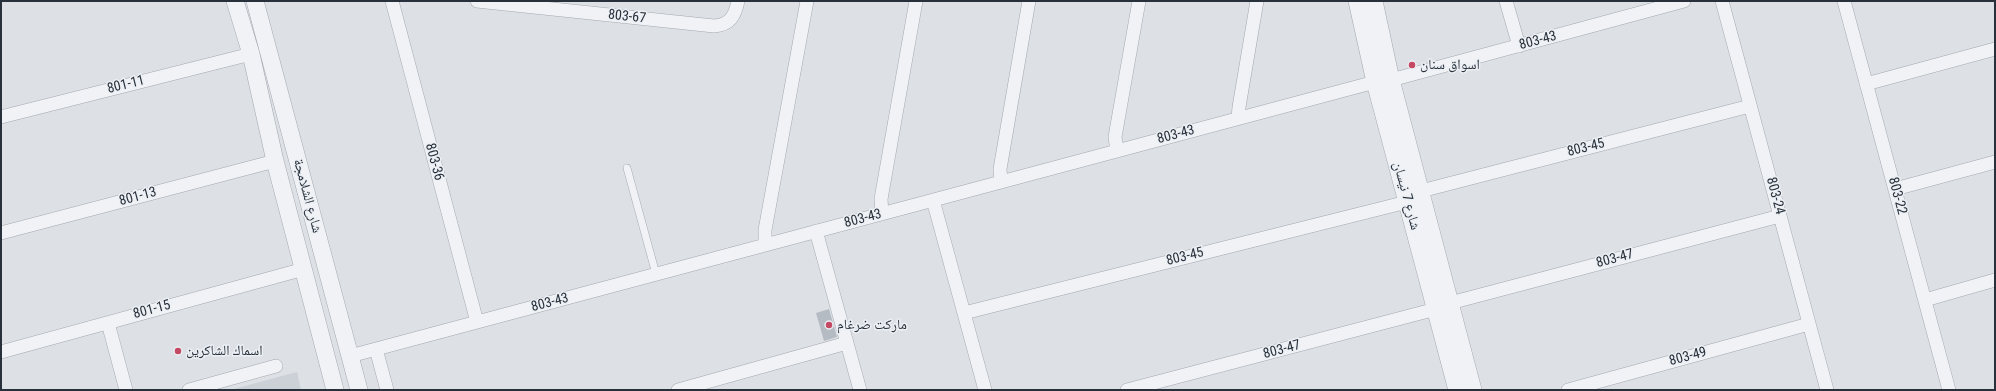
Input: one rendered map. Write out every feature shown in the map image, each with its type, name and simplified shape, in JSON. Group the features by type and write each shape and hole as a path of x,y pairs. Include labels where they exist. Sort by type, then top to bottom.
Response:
{"street":[{"name":"شارع الشلامجة","path":"235,1 251,54 275,161 335,390"},
{"name":"شارع الشلامجة","path":"255,1 359,390"},
{"name":"803-36","path":"392,1 477,322"},
{"name":"803-67","path":"477,1 714,26 728,23 733,18 738,1"},
{"path":"765,245 765,230 807,1"},
{"path":"882,214 881,199 916,1"},
{"path":"1001,182 1000,169 1029,1"},
{"path":"1117,151 1115,137 1139,1"},
{"path":"1238,118 1258,1"},
{"name":"شارع 7 نيسان","path":"1357,1 1421,191 1458,390"},
{"name":"شارع 7 نيسان","path":"1374,1 1383,81 1407,202 1473,390"},
{"path":"1506,1 1518,46"},
{"name":"803-43","path":"350,356 1238,118 1518,46 1684,1"},
{"name":"803-24","path":"1722,1 1827,390"},
{"name":"803-22","path":"1844,1 1949,390"},
{"path":"1866,84 1995,49"},
{"name":"801-11","path":"1,117 251,54"},
{"name":"803-45","path":"1421,191 1750,106"},
{"name":"801-13","path":"1,233 275,161"},
{"path":"1895,189 1995,162"},
{"path":"933,200 984,390"},
{"name":"803-45","path":"964,313 1407,202"},
{"name":"803-47","path":"1127,390 1780,216"},
{"path":"816,231 860,390"},
{"name":"801-15","path":"1,352 304,268"},
{"path":"1925,300 1995,280"},
{"path":"108,323 126,390"},
{"name":"803-49","path":"1568,390 1809,324"},
{"path":"678,390 847,343"},
{"path":"376,349 387,390"},
{"path":"189,390 276,366"}],"lane":[{"path":"627,168 656,274"}],"shaded area":[{"path":"297,372 301,390 230,390"}],"building":[{"name":"ماركت ضرغام","path":"829,309 837,337 824,341 816,313"}],"place":[{"name":"اسواق سنان","path":"1412,65"},
{"name":"ماركت ضرغام","path":"829,325"},
{"name":"اسماك الشاكرين","path":"178,351"}]}
